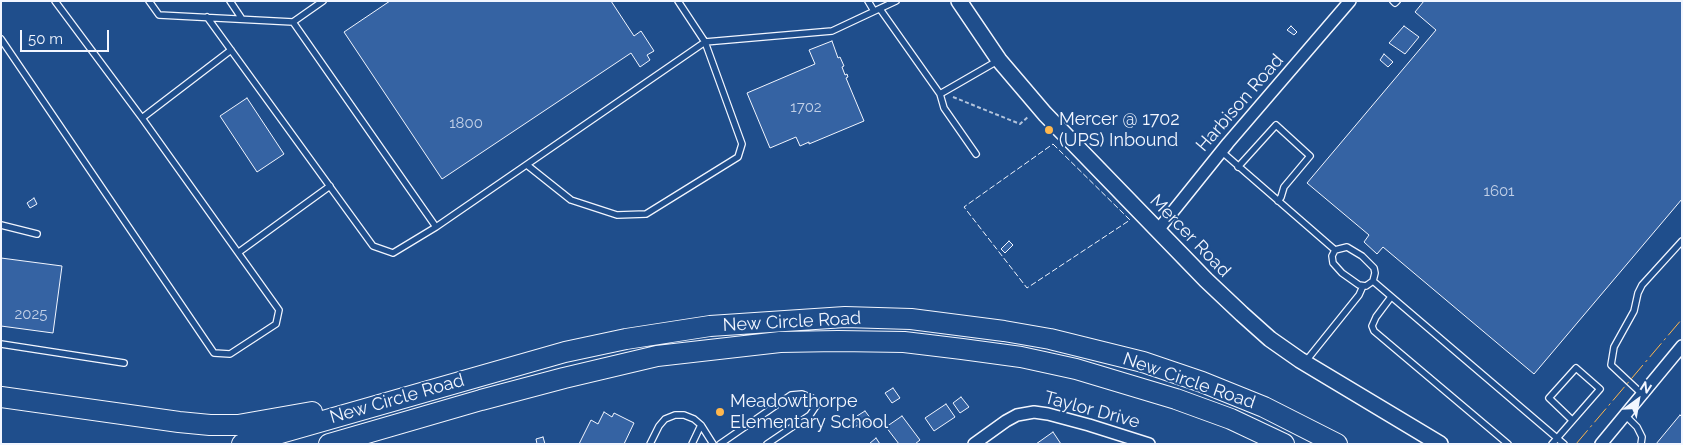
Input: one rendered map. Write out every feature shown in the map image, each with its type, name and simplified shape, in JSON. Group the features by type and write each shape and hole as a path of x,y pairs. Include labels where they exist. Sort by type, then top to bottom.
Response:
{"highway":[{"name":"New Circle Road","path":"242,444 565,352 666,332 710,326 845,317 911,319 1004,331 1050,339 1143,362 1202,382 1264,408 1337,444"},
{"name":"New Circle Road","path":"329,444 554,380 656,356 780,342 838,341 904,342 962,348 1021,357 1076,369 1176,399 1231,419 1284,444"},
{"path":"1,397 179,422 238,425 403,397"},
{"path":"352,444 418,418"}],"street":[{"name":"Mercer Road","path":"959,1 999,60 1045,114 1242,314 1270,339 1304,363 1440,444"},
{"name":"Harbison Road","path":"1158,230 1221,151 1350,1"},
{"path":"1601,444 1682,346"},
{"name":"Taylor Drive","path":"974,444 1012,418 1034,412 1089,425 1148,444"}],"lane":[{"path":"1,39 214,353 230,354 276,324 279,310 142,118 55,1"},
{"path":"149,1 159,15 293,22 323,1"},
{"path":"230,1 242,19"},
{"path":"527,165 571,200 617,215 646,214 738,158 742,144 705,42 678,1"},
{"path":"868,1 877,10 940,94 944,108 976,154"},
{"path":"208,18 373,246 393,253 436,227 705,42 832,31 896,1"},
{"path":"293,22 436,227"},
{"path":"142,118 231,50"},
{"path":"940,94 999,60"},
{"path":"1238,167 1276,125 1310,156 1284,188 1278,202"},
{"path":"1221,151 1335,250"},
{"path":"239,252 330,186"},
{"path":"1,225 37,234"},
{"path":"1642,394 1611,365 1614,347 1634,311 1642,285 1682,240"},
{"path":"1363,286 1355,283 1335,266 1332,256 1335,250 1347,247 1372,264 1375,270 1373,281"},
{"path":"1304,363 1359,295 1363,286 1373,281"},
{"path":"1373,281 1564,444"},
{"path":"1391,297 1376,317 1372,326 1374,331 1508,444"},
{"path":"1,344 124,363"},
{"path":"1552,444 1600,389 1576,368 1549,398 1572,420"},
{"path":"720,444 790,395 802,394 812,398 816,406 810,415 767,444"},
{"path":"650,444 659,426 665,419 675,415 684,415 694,419 701,425 713,444"},
{"path":"1625,416 1637,427 1642,437 1641,444"},
{"path":"692,444 701,425"}],"path":[{"path":"952,96 1020,124 1030,116"}],"building":[{"path":"390,1 611,1 634,36 641,31 654,51 647,55 650,60 640,67 631,53 442,179 344,32"},
{"path":"1424,1 1682,1 1682,199 1534,374 1383,247 1377,254 1364,242 1369,235 1307,183 1436,30 1415,12"},
{"path":"1291,26 1297,32 1294,35 1287,30"},
{"path":"1404,26 1419,37 1405,54 1389,43"},
{"path":"832,41 838,58 840,57 844,66 842,67 845,75 847,74 848,77 846,78 864,121 809,144 809,142 800,146 796,137 770,148 747,93 815,64 809,50"},
{"path":"1384,54 1393,62 1388,67 1380,60"},
{"path":"247,98 284,154 257,172 220,116"},
{"path":"34,198 37,204 30,208 27,203"},
{"path":"1009,241 1013,245 1005,253 1001,249"},
{"path":"1,258 62,266 53,333 1,326"},
{"path":"893,388 900,398 892,403 885,393"},
{"path":"961,397 969,407 960,413 953,403"},
{"path":"946,404 955,417 934,431 925,418"},
{"path":"865,411 871,419 862,424 857,416"},
{"path":"604,412 612,417 614,413 634,423 624,444 579,444 591,420 598,424"},
{"path":"1680,415 1682,417 1682,444 1656,444"},
{"path":"902,416 920,440 915,444 899,444 886,427"},
{"path":"855,419 859,424 855,427 851,422"},
{"path":"1053,432 1061,444 1036,444"},
{"path":"543,437 545,444 537,444 536,439"},
{"path":"876,438 880,444 869,444"}],"fence":[{"path":"1053,144 1130,220 1027,288 964,207 1053,144"}],"power":[{"path":"1576,444 1682,319"}],"place":[{"name":"Mercer @ 1702 (UPS) Inbound","path":"1049,130"},
{"name":"Meadowthorpe Elementary School","path":"720,412"}]}
